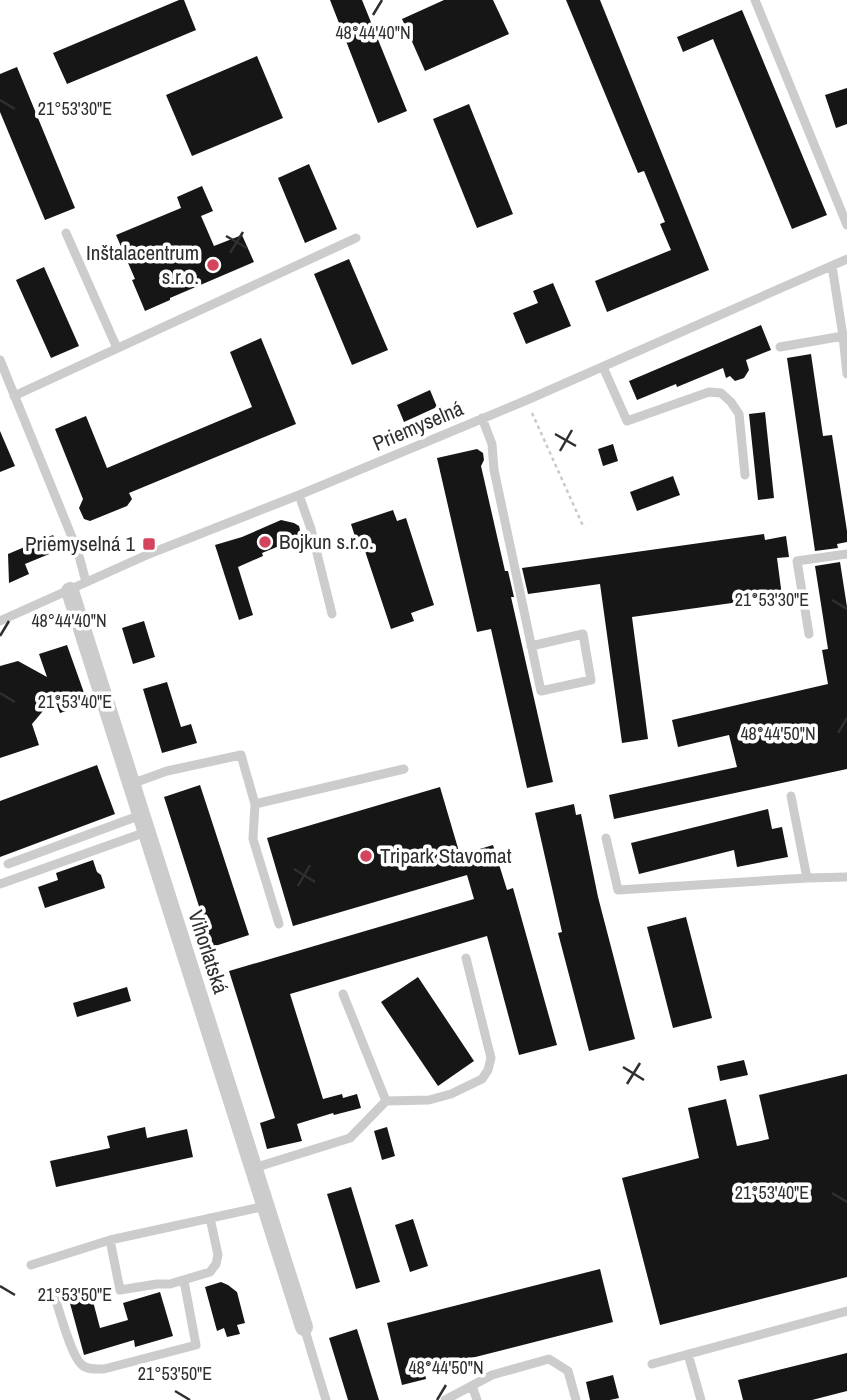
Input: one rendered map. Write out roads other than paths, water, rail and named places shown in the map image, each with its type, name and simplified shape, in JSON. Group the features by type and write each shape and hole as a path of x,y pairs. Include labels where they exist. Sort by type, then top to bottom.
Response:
{"street":[{"name":"Vihorlatská","path":"70,591 304,1326"}],"lane":[{"path":"755,0 847,225"},
{"path":"66,233 117,348"},
{"path":"14,396 356,238"},
{"name":"Priemyselná","path":"0,621 149,554 527,400 847,259"},
{"path":"832,265 847,374"},
{"path":"780,347 843,336"},
{"path":"0,360 78,552 86,582"},
{"path":"603,367 627,421 709,392 721,393 739,414 745,475"},
{"path":"482,418 492,444 494,470 531,646 541,691 591,680 583,634 531,646"},
{"path":"299,495 312,529 332,614"},
{"path":"809,634 797,561 847,554"},
{"path":"131,784 167,771 241,755 255,804 253,839 279,924"},
{"path":"255,804 404,769"},
{"path":"792,796 807,878"},
{"path":"8,864 144,823"},
{"path":"0,884 144,823"},
{"path":"606,838 618,890 847,877"},
{"path":"254,1168 350,1138 386,1101 429,1100 451,1094 482,1079 491,1058 467,958"},
{"path":"343,994 386,1101"},
{"path":"31,1265 110,1240 266,1206"},
{"path":"110,1240 120,1290 184,1281 210,1272 216,1264 218,1255 210,1218"},
{"path":"55,1298 75,1356 89,1369 104,1369 196,1345 184,1281"},
{"path":"652,1364 847,1311"},
{"path":"304,1326 326,1400"},
{"path":"688,1354 701,1400"},
{"path":"445,1400 492,1375 549,1359 568,1371 576,1400"},
{"path":"472,1386 477,1400"}],"place":[{"name":"Inštalacentrum s.r.o.","path":"213,265"},
{"name":"Bojkun s.r.o.","path":"265,542"},
{"name":"Priemyselná 1","path":"149,544"},
{"name":"Tripark Stavomat","path":"366,856"}]}
